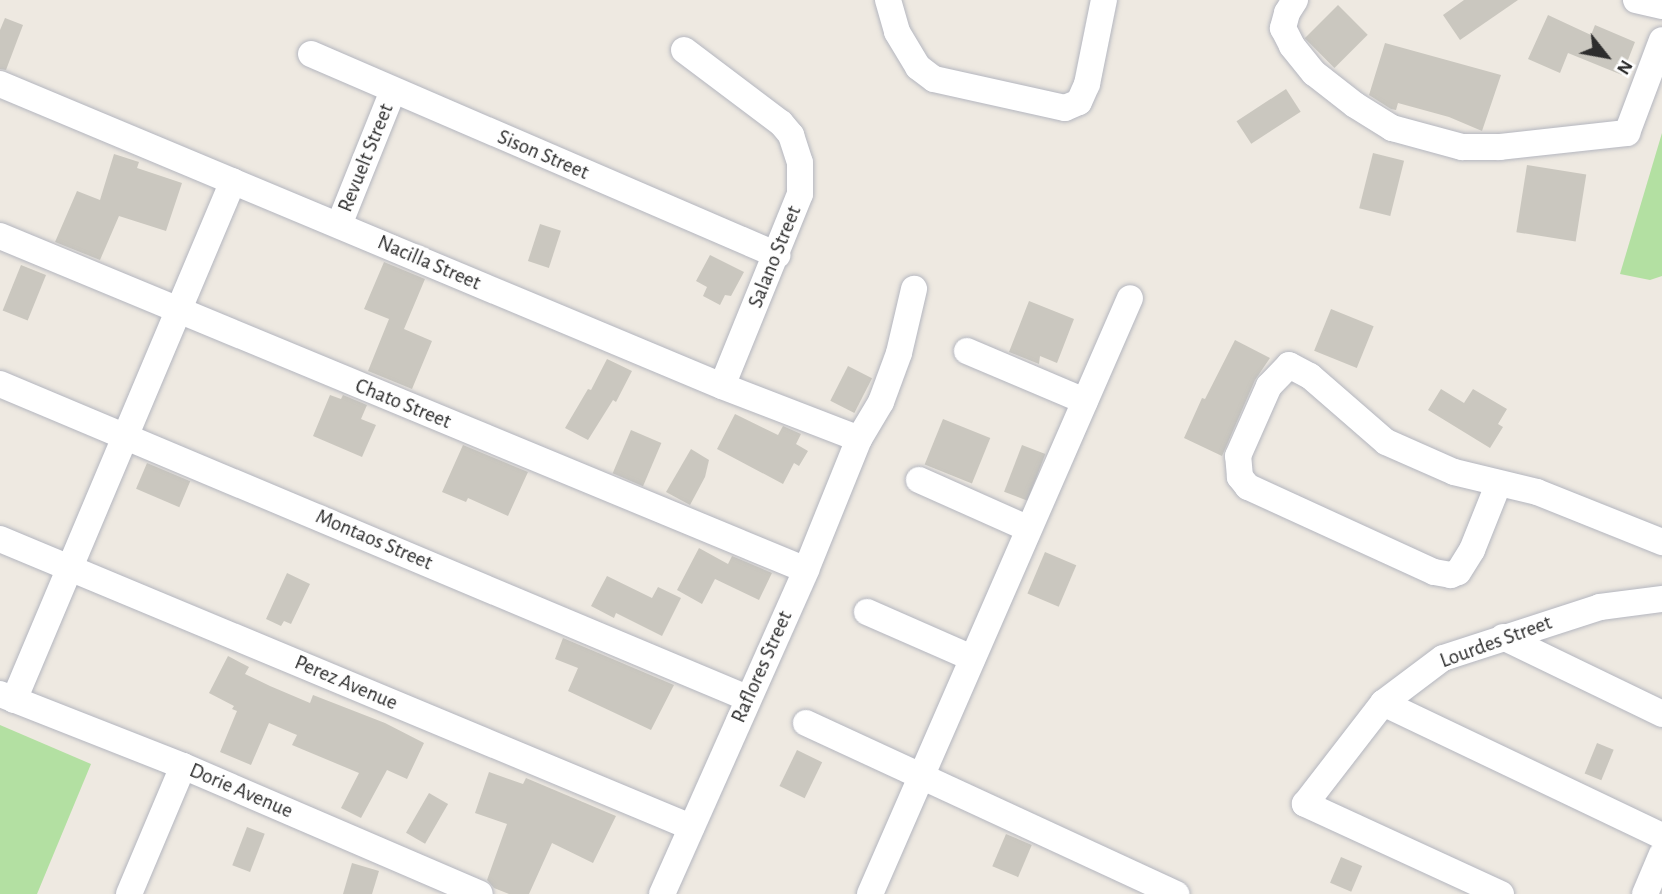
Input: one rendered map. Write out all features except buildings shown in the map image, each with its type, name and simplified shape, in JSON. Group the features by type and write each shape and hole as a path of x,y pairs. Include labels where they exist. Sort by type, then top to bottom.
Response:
{"street":[{"path":"888,0 897,32 918,67 934,79 1065,108 1079,102 1087,84 1104,0"},
{"path":"1295,0 1287,13 1283,28 1292,47 1314,73 1354,105 1392,128 1462,147 1500,147 1627,133 1662,40"},
{"path":"1636,0 1662,6"},
{"name":"Salano Street","path":"684,50 781,123 791,135 800,163 800,194 722,386"},
{"name":"Sison Street","path":"311,54 777,255"},
{"name":"Nacilla Street","path":"0,84 722,386 859,439"},
{"name":"Revuelt Street","path":"339,225 393,91"},
{"path":"7,697 69,568 128,435 233,181"},
{"name":"Chato Street","path":"0,236 806,570"},
{"name":"Raflores Street","path":"662,894 806,570 859,439 881,402 899,353 914,289"},
{"path":"870,894 1130,298"},
{"path":"967,351 1085,401"},
{"path":"1498,485 1472,550 1458,572 1451,575 1434,572 1248,487 1240,477 1238,456 1269,386 1289,365 1310,376 1386,442 1454,472 1498,485 1537,492 1660,538"},
{"name":"Montaos Street","path":"0,384 128,435 747,698"},
{"path":"919,480 1029,529"},
{"name":"Perez Avenue","path":"0,539 691,827"},
{"name":"Lourdes Street","path":"1501,894 1306,804 1383,703 1443,658 1600,607 1662,599"},
{"path":"867,612 972,658"},
{"path":"1503,637 1662,714"},
{"name":"Dorie Avenue","path":"7,697 183,766 480,894"},
{"path":"1383,703 1662,836"},
{"path":"806,723 1176,894"},
{"path":"129,894 183,766"},
{"path":"1645,894 1662,854"}],"green space":[{"path":"1662,133 1662,276 1650,280 1620,274"},
{"path":"0,725 91,764 37,894 0,894"}]}
